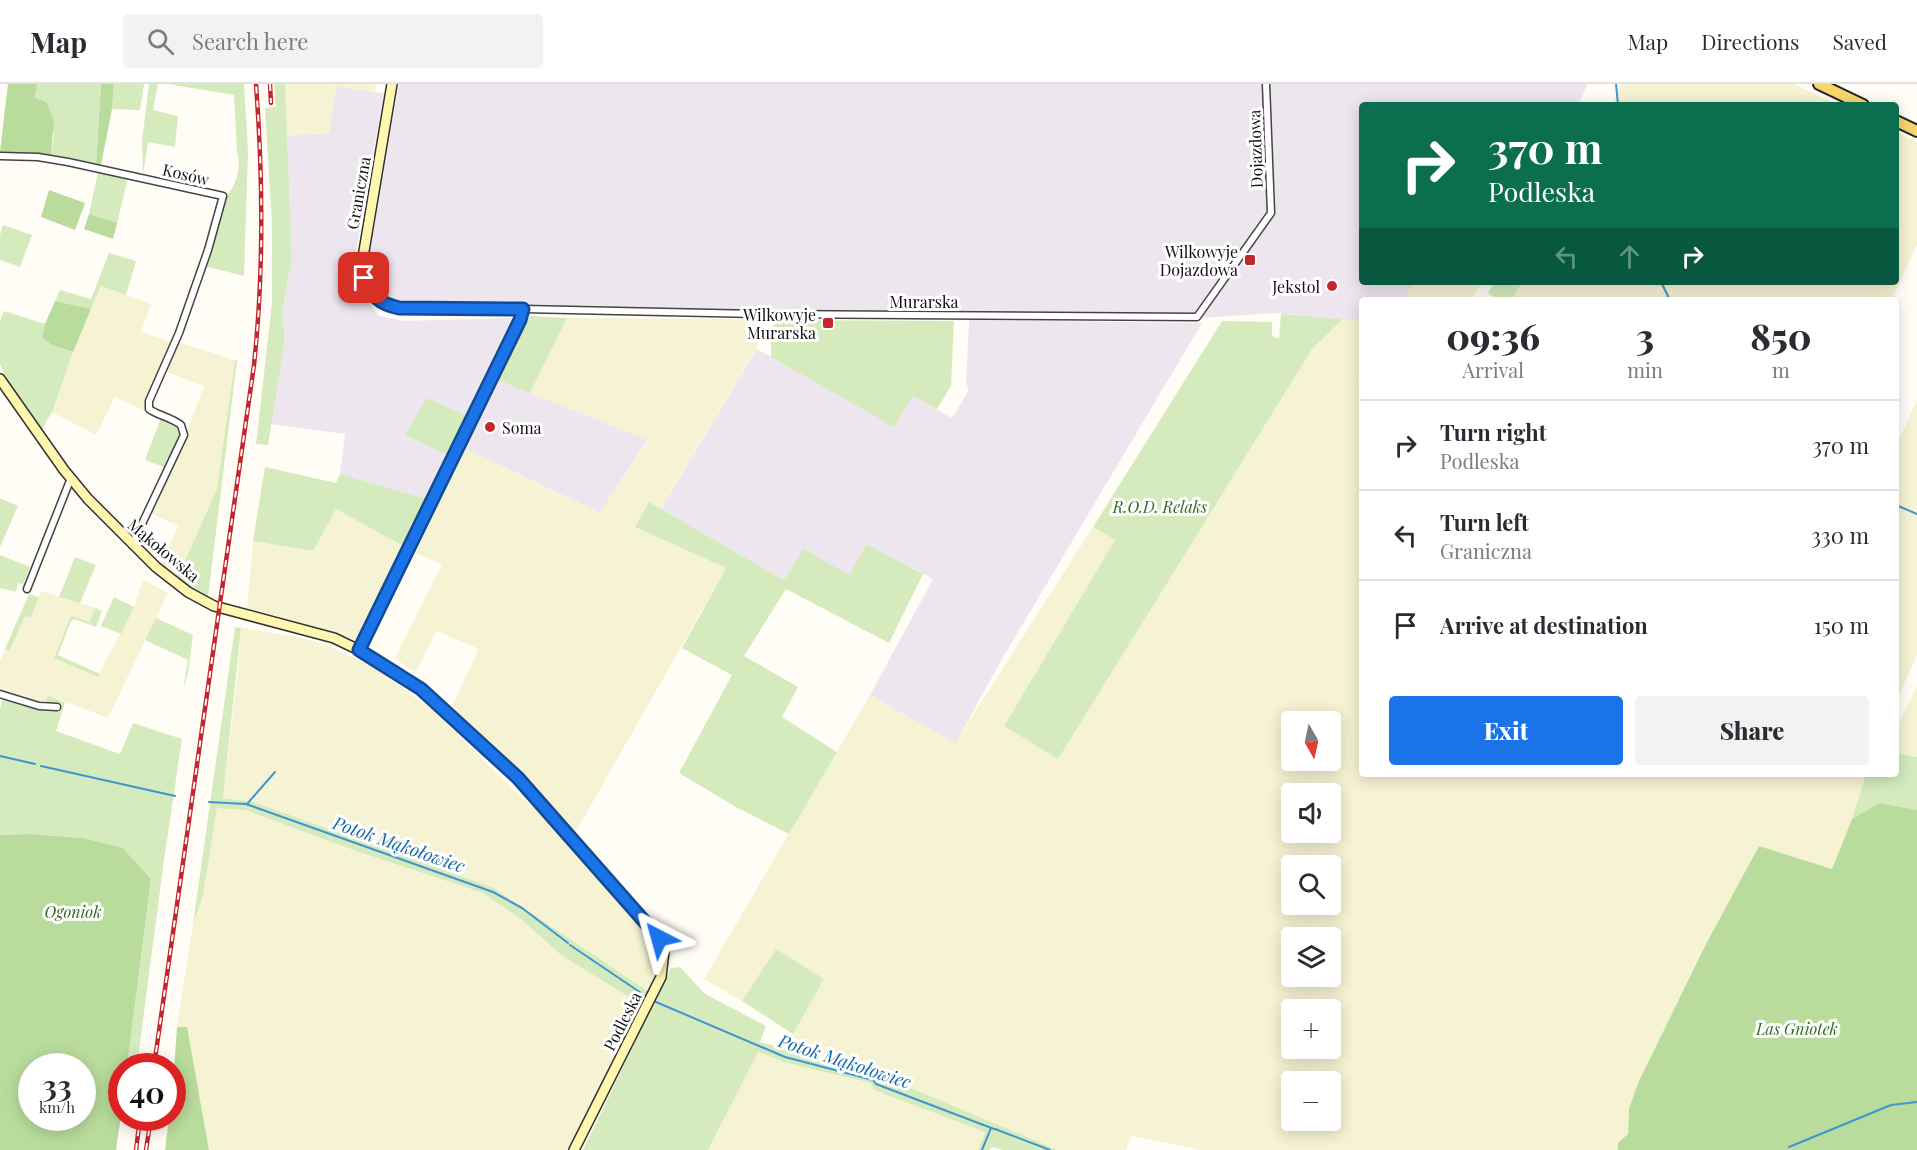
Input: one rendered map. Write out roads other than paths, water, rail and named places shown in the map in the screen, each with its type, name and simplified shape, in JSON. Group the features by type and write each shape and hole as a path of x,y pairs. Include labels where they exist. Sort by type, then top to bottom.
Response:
{"main road":[{"path":"1819,84 1857,102"},
{"path":"1899,122 1917,130"}],"street":[{"name":"Graniczna","path":"392,84 362,263 362,271 369,290 385,305 399,308 523,309"},
{"name":"Dojazdowa","path":"1266,84 1271,213"},
{"name":"Kosów","path":"0,156 29,156 58,160 224,196 179,333 148,405 153,412 181,425 184,435 132,545"},
{"name":"Murarska","path":"523,309 758,314 1197,316 1271,213"},
{"path":"359,650 487,389 523,309"},
{"name":"Mąkołowska","path":"0,379 88,500 132,545 172,580 214,606 303,628 359,650"},
{"path":"27,589 71,478"},
{"name":"Podleska","path":"359,650 421,689 518,778 659,938 664,951 664,965 660,977 573,1150"},
{"path":"0,694 39,706 57,707"}],"waterway":[{"path":"1616,84 1618,102"},
{"path":"1662,285 1668,297"},
{"path":"1899,506 1917,514"},
{"name":"Potok Mąkołowiec","path":"0,756 35,764"},
{"name":"Potok Mąkołowiec","path":"41,766 175,796"},
{"path":"247,804 275,772"},
{"name":"Potok Mąkołowiec","path":"209,802 246,804 493,892 522,908 568,943"},
{"name":"Potok Mąkołowiec","path":"570,945 647,997"},
{"name":"Potok Mąkołowiec","path":"656,1002 785,1057 873,1080 876,1084 994,1129"},
{"path":"1789,1147 1891,1105 1917,1102"},
{"path":"982,1150 991,1128"},
{"name":"Potok Mąkołowiec","path":"995,1129 1050,1150"}],"railway":[{"path":"156,1053 254,365 260,295 261,224 256,84"},
{"path":"270,84 271,103"},
{"path":"136,1150 138,1131"},
{"path":"146,1150 149,1131"}],"place":[{"name":"Wilkowyje Dojazdowa","path":"1250,260"},
{"name":"Jekstol","path":"1332,286"},
{"name":"Wilkowyje Murarska","path":"828,323"},
{"name":"Soma","path":"490,427"}],"park label":[{"name":"R.O.D. Relaks","path":"1160,506"},
{"name":"Ogoniok","path":"73,911"},
{"name":"Las Gniotek","path":"1797,1028"}]}
